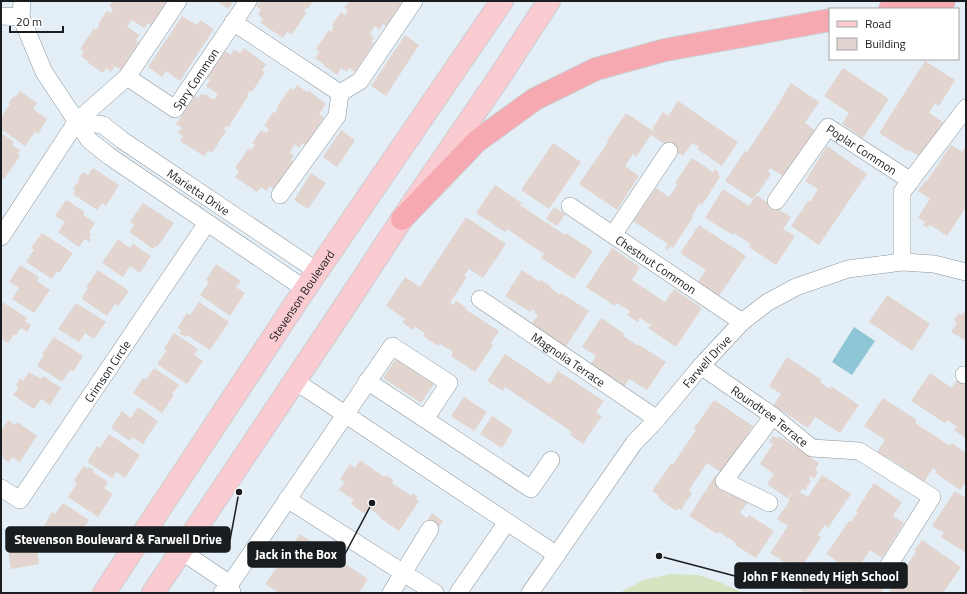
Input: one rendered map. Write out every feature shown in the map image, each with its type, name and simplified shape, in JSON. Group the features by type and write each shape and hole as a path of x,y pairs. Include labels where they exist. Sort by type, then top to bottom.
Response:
{"highway":[{"path":"895,8 944,1"},
{"path":"402,219 477,141 535,99 596,70 665,50 829,20"}],"main road":[{"name":"Stevenson Boulevard","path":"104,593 311,280 502,1"},
{"path":"153,593 402,219 550,1"}],"street":[{"path":"1,237 77,121 127,77 178,1"},
{"name":"Spry Common","path":"127,77 175,109 248,1"},
{"path":"280,195 336,116 340,93 360,81 414,1"},
{"path":"1,16 21,9"},
{"name":"Marietta Drive","path":"21,9 44,72 89,140 207,223 311,280"},
{"path":"233,22 340,93"},
{"name":"Poplar Common","path":"902,262 902,192 966,108"},
{"name":"Marietta Drive","path":"77,121 103,125 311,280"},
{"name":"Poplar Common","path":"776,201 828,127 911,181"},
{"path":"613,235 669,151"},
{"name":"Chestnut Common","path":"570,206 742,322"},
{"name":"Crimson Circle","path":"1,488 20,500 207,223"},
{"name":"Farwell Drive","path":"530,593 634,443 657,419 701,366 742,322 768,302 796,287 848,269 902,262 934,264 966,272"},
{"name":"Magnolia Terrace","path":"480,299 657,419"},
{"path":"181,551 228,590 287,499 392,346 449,383 425,419"},
{"name":"Roundtree Terrace","path":"701,366 773,416 812,448 859,450 932,497 884,573"},
{"path":"295,381 557,555"},
{"path":"367,381 531,489 551,460"},
{"path":"770,503 724,480 773,416"},
{"path":"287,499 435,593"},
{"path":"458,593 507,522"},
{"path":"391,593 430,529"}],"green space":[{"path":"670,574 698,575 717,581 744,593 619,593 644,580"}],"water":[{"path":"854,327 875,341 852,375 832,362"}],"building":[{"path":"113,1 167,1 151,25 148,23 144,28 132,20 127,27 140,35 136,40 139,42 121,70 115,66 111,72 106,68 103,73 88,63 89,62 81,56 84,51 80,49 94,28 96,30 99,25 98,24 107,11 111,13 113,9 109,6"},
{"path":"217,1 234,1 228,9"},
{"path":"260,1 313,1 308,9 306,8 304,11 307,12 292,34 287,32 283,38 261,23 263,19 258,15 261,10 256,6"},
{"path":"349,1 403,1 386,26 383,24 380,30 375,26 370,33 374,38 371,41 374,43 355,72 349,68 347,72 341,68 337,75 315,58 320,52 316,49 329,30 331,32 334,27 332,25 341,12 345,15 348,10 344,8"},
{"path":"182,16 197,25 200,20 214,29 180,81 166,71 162,77 148,67"},
{"path":"405,35 419,45 386,96 371,86"},
{"path":"244,48 266,64 262,70 265,72 252,92 250,90 247,95 248,96 228,128 226,126 224,129 226,131 212,153 208,150 204,156 180,141 183,136 178,133 182,128 176,124 195,96 198,98 201,94 205,94 214,100 218,94 206,86 210,80 207,78 225,51 231,55 234,49 240,53"},
{"path":"925,61 955,80 939,106 935,103 929,113 943,122 921,157 909,150 908,151 879,133"},
{"path":"843,68 889,99 863,138 842,124 849,113 824,96"},
{"path":"791,83 819,102 805,123 816,131 785,177 770,168 768,171 771,174 752,199 725,181 745,151 747,152"},
{"path":"297,85 307,92 308,90 326,104 319,114 324,117 306,145 303,143 299,148 295,144 290,152 294,156 291,160 294,162 275,190 270,186 266,191 261,187 257,192 235,177 239,171 235,168 249,148 251,150 255,145 252,143 261,130 266,133 269,129 264,126 273,112 275,113 278,108 277,107 290,88 293,90"},
{"path":"20,91 37,103 33,109 47,119 38,134 35,132 25,146 1,129 1,118 10,104 8,103 14,96 16,97"},
{"path":"678,101 738,142 722,166 697,149 699,147 692,143 683,156 651,135 636,157 633,154 625,166 639,176 617,210 579,184 626,113 653,131 654,130 652,129 663,112 668,116"},
{"path":"341,130 355,140 337,167 323,157"},
{"path":"1,133 14,142 12,145 20,150 18,154 20,156 4,179 1,177"},
{"path":"553,143 581,162 549,209 521,190"},
{"path":"951,145 962,152 966,145 966,201 964,204 966,207 947,236 930,225 928,228 923,225 925,222 918,217 930,199 918,191 926,180 927,181"},
{"path":"827,146 867,174 819,245 791,226 808,201 810,202 818,189 805,181"},
{"path":"692,158 713,172 715,169 719,172 718,175 720,177 702,205 700,203 692,216 693,217 673,248 670,246 667,250 665,248 668,244 633,221 656,188 669,197 678,184 675,183"},
{"path":"93,168 119,185 106,206 102,203 97,210 73,194 75,191 73,189 83,172 88,175"},
{"path":"311,173 326,183 308,209 294,200"},
{"path":"495,185 522,203 520,205 565,235 566,233 593,251 574,279 541,258 544,254 507,229 505,232 476,213"},
{"path":"723,189 749,206 756,195 791,217 783,229 795,236 776,265 749,247 751,244 734,233 733,235 705,218"},
{"path":"66,200 85,212 83,215 95,223 89,232 91,234 89,237 91,239 89,242 85,239 79,247 58,232 65,222 55,216"},
{"path":"143,203 174,223 157,247 155,246 153,249 129,232 134,225 130,222"},
{"path":"554,207 565,214 557,226 546,219"},
{"path":"466,217 506,244 483,278 469,269 464,276 467,277 450,303 453,305 456,301 466,307 465,309 499,331 491,343 493,345 475,372 451,356 453,352 440,344 438,346 423,336 425,333 415,327 413,330 402,322 405,319 386,306 405,277 420,287"},
{"path":"699,225 746,256 719,296 698,282 706,270 680,253"},
{"path":"42,233 73,253 59,273 57,271 52,279 26,262 34,250 31,248"},
{"path":"118,239 130,248 133,244 151,256 140,273 130,266 123,277 102,263"},
{"path":"612,248 640,267 632,280 665,302 674,289 702,308 676,347 648,328 651,325 640,318 638,322 627,315 630,311 617,303 615,306 586,287"},
{"path":"216,264 241,281 236,287 245,293 230,316 200,295 209,282 206,280"},
{"path":"20,265 39,277 37,281 50,290 34,313 12,299 19,288 9,282"},
{"path":"98,270 129,291 118,306 115,304 107,316 82,299 88,288 86,287"},
{"path":"522,270 540,282 541,280 551,286 550,288 560,295 561,293 589,311 563,351 529,328 538,315 534,312 535,311 532,309 530,312 505,296"},
{"path":"887,295 930,324 912,351 869,322"},
{"path":"1,301 27,318 25,321 31,325 27,332 21,328 16,335 14,334 8,343 1,339"},
{"path":"199,302 229,322 210,350 187,335 186,337 179,333 181,330 177,328 187,313 190,315"},
{"path":"76,303 106,322 94,339 85,333 79,342 58,329"},
{"path":"966,309 966,341 951,332 957,323 954,320 959,313 962,315"},
{"path":"601,318 625,334 623,336 666,362 647,390 629,379 622,390 589,367 596,356 582,347"},
{"path":"174,333 198,349 194,355 203,361 187,384 157,364 167,350 164,348"},
{"path":"54,337 83,356 73,372 70,370 62,382 37,366 44,355 42,354"},
{"path":"400,353 438,378 421,403 383,378"},
{"path":"505,354 550,384 558,371 604,401 596,412 602,416 583,444 570,435 572,432 505,387 503,391 487,381"},
{"path":"787,357 822,380 820,382 830,389 831,386 859,405 840,433 815,417 808,428 773,405 781,394 769,386"},
{"path":"154,368 179,385 172,394 174,395 162,413 133,393 143,378 146,380"},
{"path":"29,372 41,379 43,376 61,388 50,405 41,399 34,409 13,395 19,387 16,385 20,378 23,381"},
{"path":"930,373 952,388 959,377 966,382 966,438 954,430 957,427 947,420 945,423 911,401"},
{"path":"464,397 487,412 474,431 451,416"},
{"path":"883,398 917,420 915,423 950,446 952,443 966,453 966,482 960,490 935,473 937,471 933,468 924,482 889,458 877,452 885,440 864,426"},
{"path":"714,400 753,426 722,473 707,463 689,490 692,493 681,510 678,508 676,511 658,498 659,496 652,491 671,463 673,464 696,430 694,428"},
{"path":"138,407 158,421 143,444 132,437 130,441 111,428 122,411 131,418"},
{"path":"492,416 513,430 502,448 480,434"},
{"path":"8,420 15,425 17,422 37,436 20,462 12,457 9,462 2,458 4,456 1,454 1,431"},
{"path":"109,434 140,455 125,478 116,472 112,478 87,462 97,446 100,448"},
{"path":"773,436 777,438 779,436 819,463 815,470 818,472 814,479 810,476 809,479 811,481 805,490 802,489 800,492 808,497 822,475 851,494 828,528 825,525 818,535 821,537 799,571 770,553 788,526 777,519 790,500 788,499 795,488 787,498 767,484 774,474 760,464 773,444 769,442"},
{"path":"360,460 384,477 386,475 394,480 392,483 412,496 413,493 417,496 416,499 419,501 399,531 380,518 381,517 369,508 365,514 351,504 354,500 339,490 345,482 340,479 350,464 355,468"},
{"path":"84,466 88,469 89,467 94,470 93,472 108,482 104,488 113,494 98,517 68,497 77,483 74,480"},
{"path":"715,476 750,499 740,513 747,518 749,515 774,531 756,558 735,545 736,543 719,532 717,534 689,516"},
{"path":"874,483 902,502 893,516 904,523 882,558 870,550 856,571 883,589 881,593 805,593 798,589 818,561 842,577 840,580 847,585 855,573 826,554 849,521 851,522 858,512 856,511"},
{"path":"955,491 966,498 966,553 941,537 944,533 932,526"},
{"path":"63,503 89,520 78,537 80,540 82,536 89,541 82,551 43,528 52,512 55,514"},
{"path":"432,513 443,521 438,528 427,521"},
{"path":"36,528 40,550 37,551 39,564 11,569 7,544 18,542 16,531"},
{"path":"300,534 368,579 359,593 279,593 265,584"},
{"path":"922,540 961,567 943,593 893,593 889,591 916,552 914,551"}],"place":[{"name":"Stevenson Boulevard & Farwell Drive","path":"239,492"},
{"name":"Jack in the Box","path":"372,503"},
{"name":"John F Kennedy High School","path":"659,556"}]}
